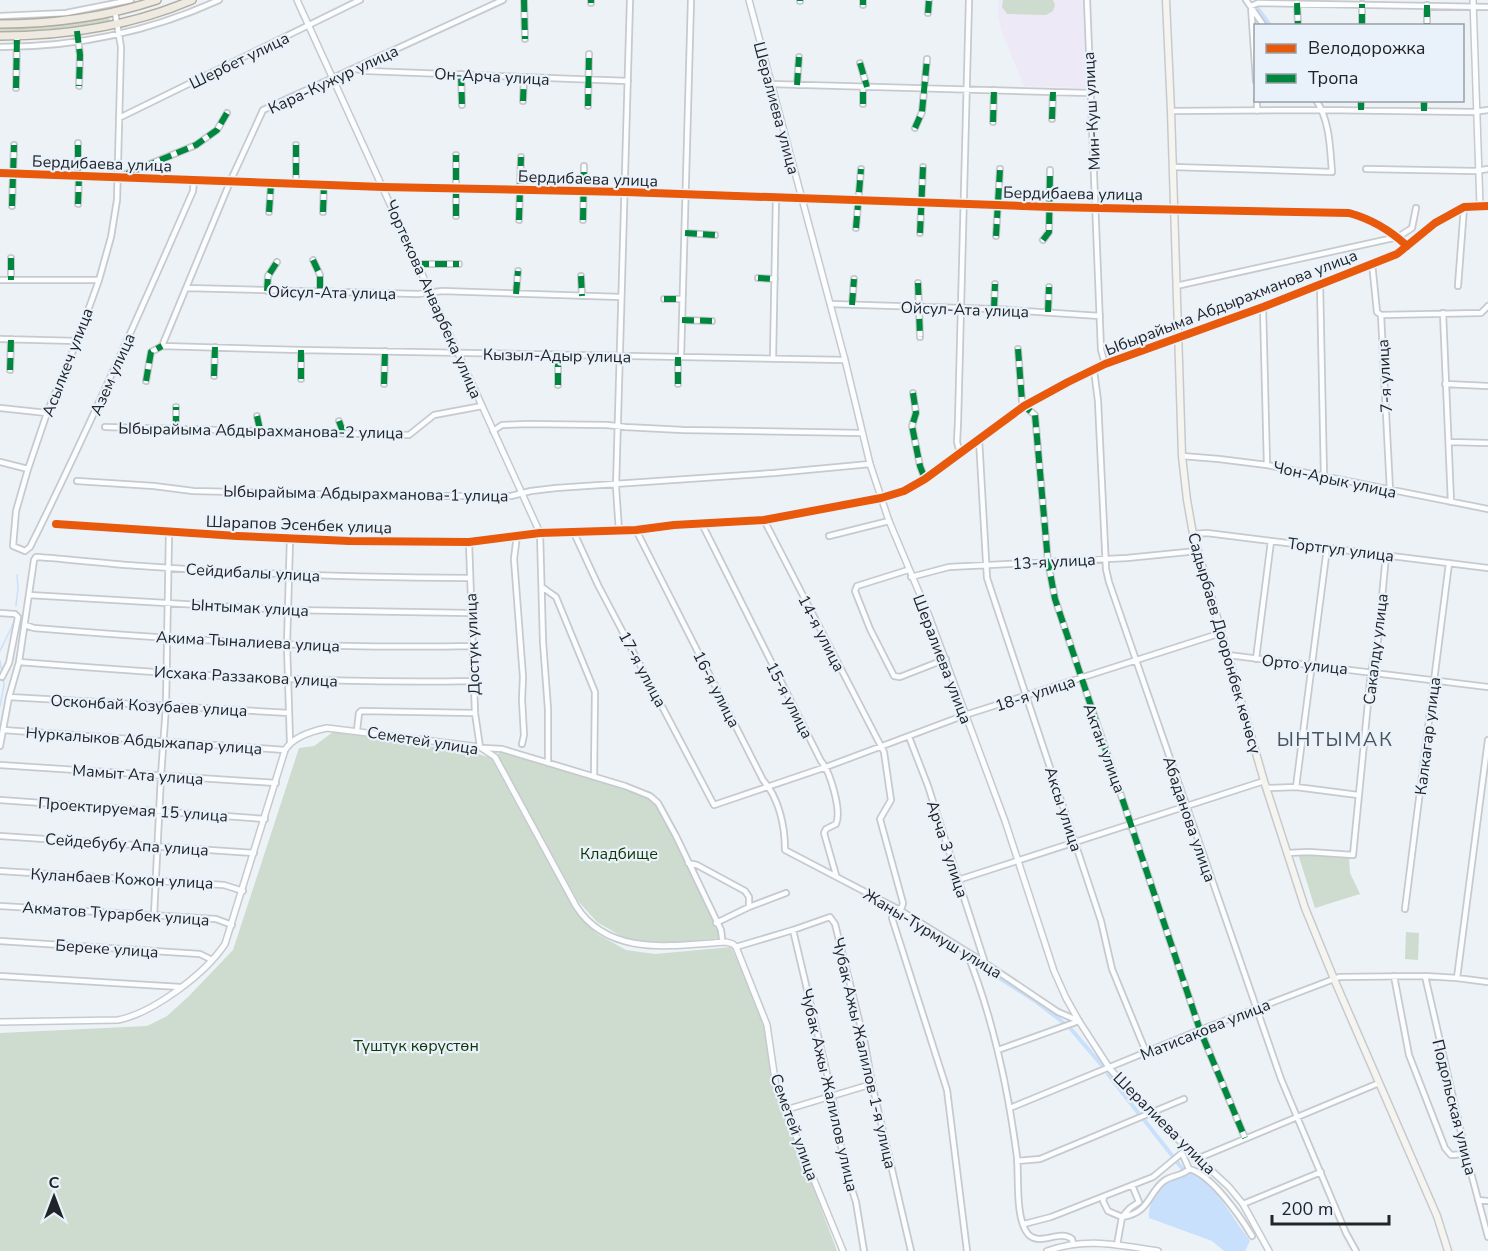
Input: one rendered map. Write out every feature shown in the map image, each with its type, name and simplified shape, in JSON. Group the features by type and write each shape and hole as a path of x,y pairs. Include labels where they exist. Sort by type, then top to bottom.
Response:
{"main road":[{"path":"0,24 62,21 115,12 142,2 157,0"},
{"path":"0,36 77,31 117,24 192,0"},
{"name":"Садырбаев Дооронбек көчөсү","path":"1166,0 1182,456 1193,534 1287,853 1313,928 1437,1216 1448,1251"}],"street":[{"path":"0,16 66,13 130,0"},
{"path":"0,46 18,47 79,42 119,34 165,22 219,0"},
{"name":"Чортекова Анварбека улица","path":"297,0 540,533"},
{"name":"Шербет улица","path":"119,118 360,0"},
{"name":"Кара-Кужур улица","path":"146,381 151,352 162,346 262,110 503,0"},
{"path":"524,0 525,39"},
{"path":"619,531 616,484 617,426 630,0"},
{"path":"678,384 685,233 691,0"},
{"name":"Шералиева улица","path":"749,0 845,360 870,464 908,570 930,616 946,659 1054,971 1078,1021 1110,1069 1150,1113 1221,1179 1243,1204 1269,1251"},
{"path":"928,13 929,0"},
{"path":"960,453 957,442 969,0"},
{"name":"Мин-Куш улица","path":"1087,0 1101,350 1105,364"},
{"path":"1246,0 1263,24"},
{"path":"1295,2 1298,24"},
{"path":"1251,6 1258,3 1360,2 1473,3 1488,7"},
{"path":"1360,2 1362,24"},
{"path":"1424,3 1427,24"},
{"path":"1473,3 1480,206"},
{"path":"1251,6 1254,51"},
{"name":"Асылкеч улица","path":"13,546 16,511 28,469 47,413 99,280 111,237 117,201 121,47 115,12"},
{"path":"77,31 79,86"},
{"path":"16,88 17,36"},
{"path":"588,106 589,54"},
{"path":"797,85 799,57"},
{"path":"915,128 922,112 926,89 927,59"},
{"path":"860,63 865,87 862,104"},
{"name":"Он-Арча улица","path":"356,69 628,81"},
{"path":"461,74 462,105"},
{"path":"523,101 524,77"},
{"path":"771,84 1090,93"},
{"path":"993,122 994,90"},
{"path":"1052,119 1053,92"},
{"path":"1257,102 1257,111"},
{"path":"1173,167 1332,172 1329,138 1322,110 1317,102"},
{"path":"1361,102 1361,110"},
{"path":"1424,102 1424,111"},
{"path":"1171,111 1488,110"},
{"path":"117,177 196,145 217,130 227,113"},
{"path":"78,142 78,204"},
{"path":"12,206 14,145"},
{"path":"296,145 296,184"},
{"path":"456,155 456,216"},
{"path":"519,220 520,158"},
{"path":"583,220 585,166"},
{"path":"920,233 923,167"},
{"path":"856,228 861,169"},
{"path":"996,236 1000,169"},
{"path":"1366,169 1488,169"},
{"path":"1043,240 1049,232 1050,170"},
{"name":"Бердибаева улица","path":"0,173 383,188 520,189 1050,207 1349,213 1369,218 1398,237 1407,246"},
{"name":"Азем улица","path":"13,546 25,551 30,547 52,504 147,297 193,192 194,180"},
{"path":"268,212 271,184"},
{"path":"323,212 324,185"},
{"path":"773,359 776,197"},
{"name":"Ыбырайыма Абдырахманова улица","path":"540,533 619,531 764,520 881,498 904,491 1024,406 1068,382 1105,364 1179,339 1397,254 1435,222 1464,207 1488,206"},
{"path":"1458,286 1464,207"},
{"path":"1176,285 1398,237 1412,228 1416,208"},
{"path":"685,233 715,235"},
{"path":"11,258 11,280"},
{"path":"313,260 320,275 320,292"},
{"path":"267,291 268,276 277,262"},
{"name":"7-я улица","path":"1372,263 1377,312 1382,315 1390,491"},
{"path":"417,264 459,264"},
{"path":"516,294 518,271"},
{"path":"582,276 582,296"},
{"path":"758,278 775,279"},
{"path":"852,305 854,279"},
{"path":"0,280 99,280"},
{"path":"918,283 920,337"},
{"path":"1320,283 1324,477"},
{"path":"994,309 995,284"},
{"path":"1048,312 1049,287"},
{"name":"Ойсул-Ата улица","path":"186,288 621,297"},
{"path":"663,299 682,299"},
{"name":"Ойсул-Ата улица","path":"830,304 994,309 1100,316"},
{"path":"1382,315 1481,313 1488,306"},
{"path":"1263,307 1267,465"},
{"path":"1443,313 1451,502"},
{"path":"682,320 712,321"},
{"path":"0,339 77,341"},
{"path":"10,370 11,339"},
{"name":"Кызыл-Адыр улица","path":"162,346 845,360"},
{"path":"214,376 215,347"},
{"name":"Актан улица","path":"1018,349 1024,406 1035,415 1048,562 1055,599 1200,1030 1245,1138"},
{"path":"301,350 301,379"},
{"path":"384,384 385,351"},
{"path":"558,355 558,385"},
{"name":"Абаданова улица","path":"1094,370 1099,412 1109,582 1281,1080 1356,1251"},
{"path":"1445,384 1488,386"},
{"path":"913,393 916,413 912,426 920,466 925,478"},
{"name":"Ыбырайыма Абдырахманова-2 улица","path":"105,427 409,435 434,415 482,406"},
{"path":"176,407 176,428"},
{"path":"0,408 47,413"},
{"path":"257,416 260,430"},
{"path":"339,421 344,432"},
{"path":"494,431 502,425 527,424 862,434"},
{"name":"Аксы улица","path":"979,439 987,578 1101,921 1112,969 1146,1052"},
{"path":"1449,442 1488,443"},
{"name":"Чон-Арык улица","path":"1182,456 1267,465 1488,509"},
{"path":"0,462 28,469"},
{"name":"Ыбырайыма Абдырахманова-1 улица","path":"77,481 193,491 299,495 511,496 556,488 870,464"},
{"name":"14-я улица","path":"764,520 884,752 891,800 880,819 903,903 898,909"},
{"path":"829,536 889,521"},
{"name":"Шарапов Эсенбек улица","path":"56,524 290,538 469,542 540,533"},
{"name":"15-я улица","path":"702,524 815,750 826,766 839,815 836,824 826,829 824,833 836,876"},
{"name":"16-я улица","path":"636,530 763,780 772,791 784,829 785,850"},
{"path":"154,915 168,672 169,532"},
{"name":"17-я улица","path":"574,532 598,585 714,805"},
{"path":"540,533 548,710 548,763"},
{"name":"Тортгул улица","path":"1193,534 1207,533 1488,568"},
{"path":"517,535 514,558 523,677 524,735 522,744"},
{"path":"0,1022 118,1020 141,1014 180,987 212,960 225,944 285,750 290,742 287,645 290,538"},
{"path":"1256,659 1271,541"},
{"name":"Достук улица","path":"469,542 475,713 482,748"},
{"path":"1296,787 1327,548"},
{"name":"13-я улица","path":"911,577 949,567 1106,559 1197,551"},
{"name":"Сакалду улица","path":"1287,853 1353,855 1371,672 1378,640 1386,555"},
{"name":"Сейдибалы улица","path":"29,595 34,560 37,557 168,568 289,574 377,578 469,578"},
{"name":"Калкагар улица","path":"1405,909 1449,563"},
{"path":"908,570 857,586 855,591 870,629 894,676 900,676 946,659"},
{"path":"542,587 556,597 595,692 594,777"},
{"path":"0,746 9,697 19,662 29,595"},
{"name":"Ынтымак улица","path":"29,595 288,610 470,613"},
{"path":"0,613 27,615"},
{"path":"2,677 9,663 17,615"},
{"name":"Акима Тыналиева улица","path":"25,625 34,628 287,645 472,646"},
{"name":"18-я улица","path":"714,805 965,715 1221,633"},
{"name":"Орто улица","path":"1228,655 1488,687"},
{"name":"Исхака Раззакова улица","path":"19,662 288,680 474,681"},
{"name":"Осконбай Козубаев улица","path":"9,697 289,714"},
{"path":"357,730 358,713 361,711 475,713"},
{"name":"Семетей улица","path":"290,742 327,728 357,730 482,748 495,757 576,906 590,924 617,939 637,945 726,942 733,944 767,1025 775,1081 785,1110 843,1251"},
{"name":"Нуркалыков Абдыжапар улица","path":"3,730 285,750"},
{"name":"Арча 3 улица","path":"909,736 928,786 986,963"},
{"path":"1457,978 1488,740"},
{"path":"482,748 501,749 650,796 658,803 688,862 722,938"},
{"name":"Мамыт Ата улица","path":"0,765 276,783"},
{"path":"958,880 1186,806 1266,784 1358,795"},
{"name":"Проектируемая 15 улица","path":"0,801 265,819"},
{"name":"Сейдебубу Апа улица","path":"0,836 254,853"},
{"name":"Жаны-Турмуш улица","path":"785,850 898,909 986,963 1058,1012 1078,1021"},
{"path":"688,862 745,891 749,897 749,907"},
{"name":"Куланбаев Кожон улица","path":"0,871 224,885 243,891"},
{"path":"716,923 786,893"},
{"name":"Акматов Турарбек улица","path":"0,906 216,919 232,925"},
{"path":"898,909 892,915 892,922 947,1090 967,1251"},
{"name":"Чубак Ажы Жалилов 1-я улица","path":"736,947 794,930 830,916 835,924 865,1044 872,1084 911,1251"},
{"name":"Чубак Ажы Жалилов улица","path":"794,930 832,1095 842,1155 856,1202 864,1251"},
{"name":"Береке улица","path":"0,941 200,954 212,960"},
{"path":"967,953 998,1050 1010,1108 1020,1209 1024,1224 1032,1236 1048,1239 1065,1236 1072,1239 1073,1244"},
{"path":"0,976 180,987"},
{"path":"1394,976 1409,1055 1444,1148 1451,1155 1466,1154"},
{"name":"Матисакова улица","path":"1010,1108 1255,1008 1334,979 1425,976 1488,982"},
{"name":"Подольская улица","path":"1425,976 1466,1154 1488,1237"},
{"path":"998,1050 1078,1021"},
{"path":"1199,1158 1379,1083"},
{"path":"785,1110 872,1084"},
{"path":"1017,1161 1041,1158 1185,1099"},
{"path":"1024,1224 1051,1217 1153,1176 1188,1148"},
{"path":"1182,1153 1189,1169"},
{"path":"1104,1197 1103,1201 1108,1211 1122,1216 1140,1211 1162,1182 1185,1173 1189,1169"},
{"path":"1189,1169 1197,1171 1208,1179 1235,1211 1252,1236"},
{"path":"1243,1204 1321,1172"},
{"path":"1117,1245 1122,1216 1139,1202 1132,1185"},
{"path":"1478,1200 1488,1201"},
{"path":"1047,1251 1091,1242 1158,1251"}],"shaded area":[{"path":"998,0 1084,0 1087,88 1024,86 1002,33 998,16"}],"green space":[{"path":"1003,0 1053,0 1055,5 1053,11 1046,15 1007,14 1002,7"},
{"path":"110,17 109,22 82,26 0,31 0,27 59,25"},
{"name":"Түштүк көрүстөн","path":"333,732 475,753 491,758 575,911 597,934 626,950 655,954 731,947 772,1037 778,1093 837,1251 0,1251 0,1033 147,1026 167,1016 233,950 299,748 314,746"},
{"name":"Кладбище","path":"504,751 647,794 665,811 720,927 722,938 651,945 628,940 597,922 578,901 505,769 498,754"},
{"path":"1298,854 1349,857 1350,873 1360,894 1315,908"},
{"path":"1406,932 1419,933 1418,960 1405,959"}],"water":[{"path":"1191,1172 1214,1190 1246,1235 1250,1241 1245,1251 1224,1251 1212,1241 1149,1218 1151,1202 1160,1187 1171,1179"}],"waterway":[{"path":"1258,9 1269,24"},
{"path":"16,606 17,575"},
{"path":"0,651 14,622"},
{"path":"0,661 2,672"},
{"path":"0,706 4,685 3,677"},
{"path":"985,969 1034,1000 1064,1023"},
{"path":"1071,1029 1104,1068"},
{"path":"1108,1074 1139,1114"},
{"path":"1145,1121 1185,1172"}],"marked path":[{"path":"524,0 525,39"},
{"path":"863,0 863,5"},
{"path":"928,13 929,0"},
{"path":"1297,3 1298,24"},
{"path":"1362,4 1362,24"},
{"path":"1427,5 1427,24"},
{"path":"77,31 80,55 79,86"},
{"path":"16,88 17,36"},
{"path":"588,106 589,54"},
{"path":"797,85 799,57"},
{"path":"915,128 922,112 927,59"},
{"path":"860,63 867,87"},
{"path":"461,74 462,105"},
{"path":"523,101 524,77"},
{"path":"863,87 863,104"},
{"path":"993,122 994,90"},
{"path":"1052,119 1053,92"},
{"path":"1361,102 1361,110"},
{"path":"1424,102 1424,111"},
{"path":"127,174 196,145 217,130 227,113"},
{"path":"78,143 78,175"},
{"path":"12,206 14,145"},
{"path":"296,145 296,184"},
{"path":"456,155 456,216"},
{"path":"519,220 521,157"},
{"path":"583,220 584,166"},
{"path":"920,233 923,167"},
{"path":"856,228 861,169"},
{"path":"996,236 1000,169"},
{"path":"1043,240 1049,232 1050,170"},
{"path":"78,204 79,175"},
{"path":"269,212 271,184"},
{"path":"323,212 324,185"},
{"path":"685,233 715,235"},
{"path":"11,258 11,280"},
{"path":"313,260 320,275 320,292"},
{"path":"267,291 268,276 277,262"},
{"path":"417,264 459,264"},
{"path":"516,294 518,271"},
{"path":"581,276 582,296"},
{"path":"758,278 775,279"},
{"path":"852,305 854,279"},
{"path":"918,283 920,337"},
{"path":"994,309 995,284"},
{"path":"1048,312 1049,287"},
{"path":"664,299 682,299"},
{"path":"682,320 712,321"},
{"path":"10,370 11,339"},
{"path":"146,381 151,352 162,346"},
{"path":"214,376 215,347"},
{"path":"1018,349 1022,401 1024,406 1035,415 1048,562 1055,599 1200,1030 1245,1138"},
{"path":"301,350 301,379"},
{"path":"384,384 385,351"},
{"path":"558,355 558,385"},
{"path":"678,357 678,384"},
{"path":"913,393 916,413 912,426 925,479"},
{"path":"176,407 176,428"},
{"path":"257,416 260,430"},
{"path":"339,421 343,432"}],"cycle path":[{"path":"0,173 1050,207 1349,213 1380,226 1407,246"},
{"path":"56,524 349,541 469,542 540,533 636,530 674,525 764,520 881,498 904,491 925,479 1024,406 1105,364 1263,307 1397,254 1435,223 1464,207 1488,206"}],"district":[{"name":"ЫНТЫМАК","path":"1335,739"}]}
